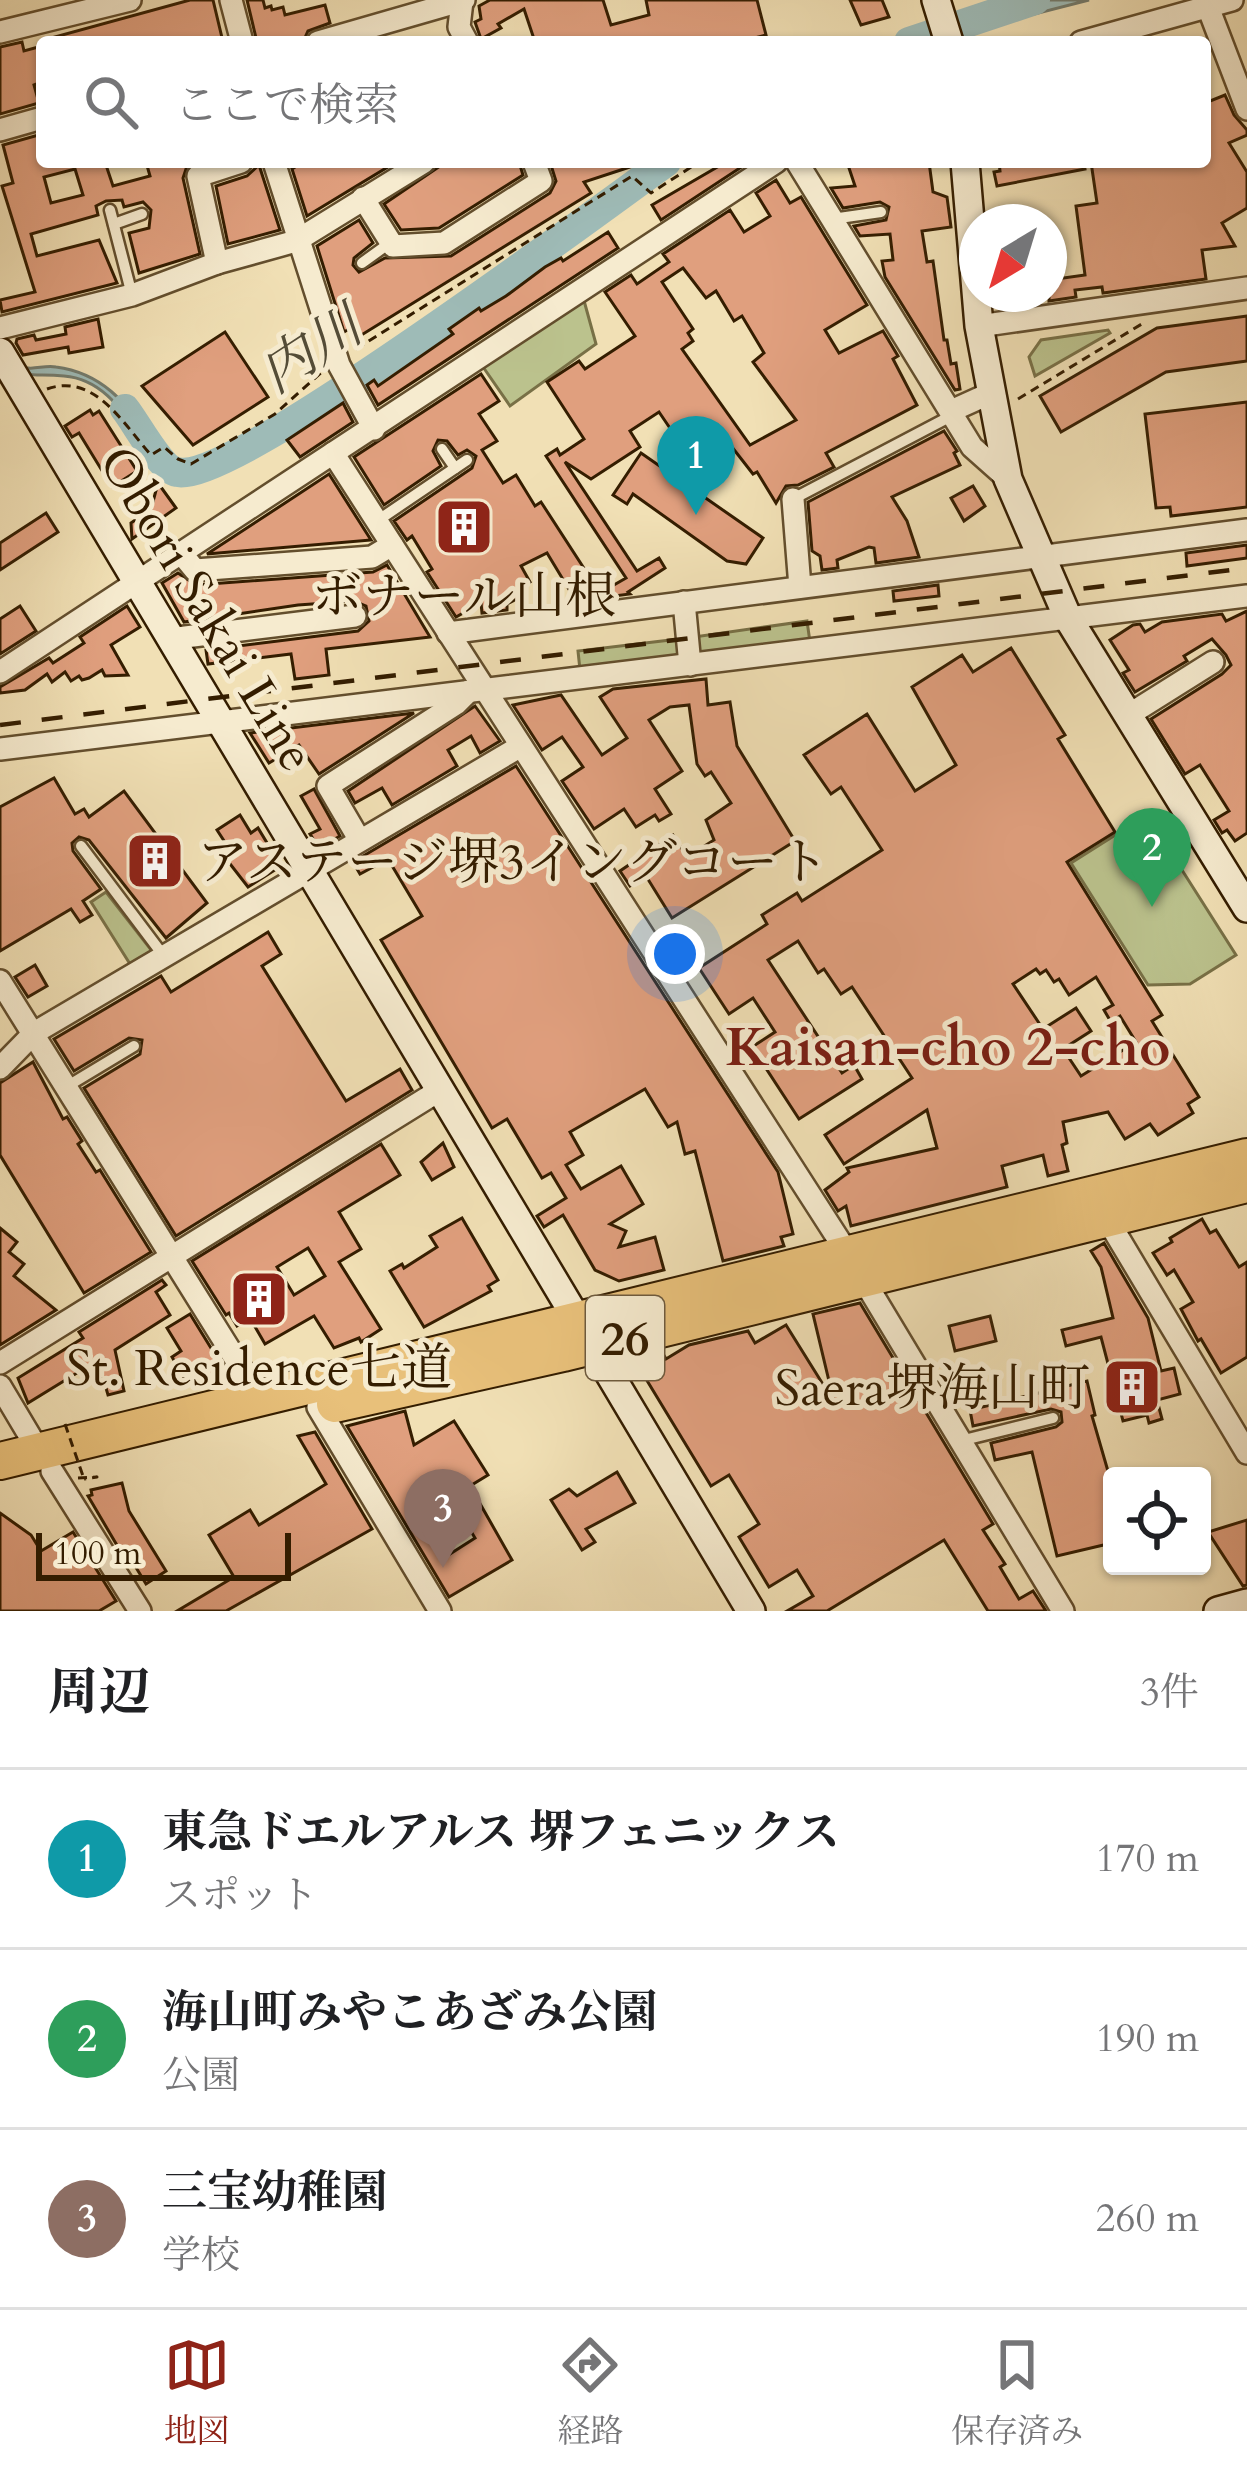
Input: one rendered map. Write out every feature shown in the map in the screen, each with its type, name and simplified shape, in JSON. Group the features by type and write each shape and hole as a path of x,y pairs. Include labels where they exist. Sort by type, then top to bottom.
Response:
{"highway":[{"name":"26","path":"0,1461 63,1470 261,1400 584,1332 856,1267 1247,1156"},
{"name":"26","path":"856,1267 1107,1219 1247,1184"},
{"name":"26","path":"0,1483 318,1408 584,1332"}],"street":[{"path":"0,32 130,0"},
{"path":"231,0 240,36"},
{"path":"339,36 463,0 456,36"},
{"path":"936,0 947,36"},
{"path":"1103,36 1232,0"},
{"path":"1208,7 1247,109"},
{"path":"0,130 36,120"},
{"path":"217,262 198,176 223,168"},
{"path":"280,168 296,241 339,363 374,429"},
{"path":"0,328 132,295 217,262 296,241 414,168"},
{"path":"363,198 393,245 444,243 542,181 537,168"},
{"path":"0,672 767,168"},
{"path":"801,168 972,447 1007,479"},
{"path":"966,168 979,326 1005,395 1007,479 1068,618 1247,908"},
{"path":"979,326 1247,288"},
{"name":"Obori Sakai Line","path":"0,352 31,391 169,639 751,1611"},
{"path":"951,413 1005,395"},
{"path":"333,453 448,633 477,690 521,746 856,1267 1063,1611"},
{"path":"793,499 800,586"},
{"path":"448,633 1247,530"},
{"path":"181,554 195,570 372,557 392,544"},
{"path":"0,749 1247,596"},
{"path":"684,602 690,665"},
{"path":"169,639 355,616"},
{"path":"1127,716 1213,662"},
{"path":"359,839 328,786 477,690"},
{"path":"0,1068 34,1033 521,746"},
{"path":"0,981 261,1400"},
{"path":"0,1363 440,1090"},
{"path":"1107,1219 1247,1454"},
{"path":"0,1386 63,1470 129,1607"},
{"path":"318,1408 440,1611"}],"lane":[{"path":"110,210 132,295"},
{"path":"832,219 881,212"},
{"path":"114,224 142,214"},
{"path":"362,263 391,242"},
{"path":"793,499 951,413"},
{"path":"377,521 461,464 442,448"},
{"path":"81,846 164,956"},
{"path":"66,1087 134,1046"},
{"path":"961,1441 1053,1418"}],"path":[{"path":"31,391 65,385 90,392 111,408 151,455 164,447 178,460 199,462 275,413 339,363 632,176 651,193 690,168"},
{"path":"1005,395 1151,319"},
{"path":"63,1470 65,1424"}],"green space":[{"path":"583,297 596,344 510,406 481,364"},
{"path":"1110,333 1035,376 1029,357 1041,340"},
{"path":"807,621 810,642 702,655 695,650 694,637"},
{"path":"679,639 680,652 675,658 580,670 578,651"},
{"path":"1147,815 1236,955 1190,984 1148,985 1071,863"},
{"path":"106,892 152,951 130,964 91,902"}],"water":[{"path":"997,0 1089,0 949,36 919,33"},
{"path":"0,362 25,368 56,367 87,376 122,401 151,438 144,441 111,399 90,383 25,374"}],"building":[{"path":"190,0 213,0 222,36 58,36"},
{"path":"247,0 263,0 265,8 272,10 283,7 285,15 325,5 330,23 306,36 256,36"},
{"path":"490,0 603,0 611,25 649,15 646,0 757,0 766,35 533,36 524,9 498,24 501,28 480,36 475,22 481,19 479,6"},
{"path":"850,0 882,0 889,17 861,25"},
{"path":"22,42 24,51 36,48 36,104 0,114 0,47"},
{"path":"1225,95 1247,130 1247,135 1229,143 1247,172 1247,208 1222,223 1235,246 1202,250 1206,279 1103,293 1102,287 1075,290 1076,297 1067,298 1067,278 1085,275 1076,206 1097,203 1092,168 1211,168 1211,101"},
{"path":"36,136 36,168 107,168 113,186 150,176 148,168 186,168 183,178 200,254 139,273 129,233 149,228 151,210 143,202 124,207 122,200 106,201 96,206 98,215 31,234 37,256 99,240 117,283 2,312 0,300 35,292 2,186 13,183 3,145","holes":["75,169 83,195 51,203 44,177"]},
{"path":"260,168 280,230 228,244 216,186"},
{"path":"294,168 386,168 307,216"},
{"path":"437,168 521,168 523,175 439,228 401,230 384,204"},
{"path":"552,168 627,168 584,182 591,193 355,339 349,329 344,332 317,246 359,220 373,243 354,258 359,272 385,258 451,256 550,193 556,181"},
{"path":"716,168 740,168 661,220 652,205"},
{"path":"849,168 930,168 933,192 947,197 951,227 922,231 927,262 933,261 944,340 951,364 956,363 960,389 955,390 885,277 882,261 893,260 890,234 860,236 854,226 886,220 889,207 880,202 843,208 831,188 855,186"},
{"path":"1085,169 997,186 994,172"},
{"path":"776,180 790,203 801,197 867,305 825,330 839,353 883,331 917,405 826,453 834,467 786,486 776,503 757,472 753,474 732,447 714,460 696,432 680,443 659,412 630,431 640,447 591,479 565,462 637,571 659,558 665,568 630,594 576,601 547,553 521,566 530,582 522,587 526,594 507,604 507,610 482,613 481,603 456,617 427,572 432,569 412,536 407,540 394,521 472,468 476,456 467,450 458,455 447,441 438,440 433,451 441,466 384,505 354,457 481,374 499,401 479,414 497,441 482,450 503,483 516,475 535,506 541,502 600,593 626,578 546,456 557,449 560,455 584,439 547,382 579,361 585,369 635,336 605,292 631,275 637,284 669,262 663,254 730,210 744,232 770,216 756,193","holes":["683,268 706,298 716,291 734,321 742,316 764,353 753,362 796,420 750,445 682,349 693,341 688,333 693,329 662,282"]},
{"path":"608,232 618,248 378,405 367,385 374,380 378,386 453,334 449,329 479,308"},
{"path":"1247,316 1247,361 1166,372 1061,432 1040,396 1157,328"},
{"path":"98,319 103,347 23,355 16,343 34,335 36,340 66,334 65,327"},
{"path":"225,332 268,397 193,445 142,386"},
{"path":"1247,402 1247,507 1171,516 1170,507 1156,508 1145,414"},
{"path":"343,403 353,422 300,457 287,440"},
{"path":"90,410 93,415 99,411 137,471 112,487 79,433 72,437 65,426"},
{"path":"944,431 960,465 892,497 907,521 919,557 876,563 874,548 869,547 837,560 838,568 822,570 820,556 812,551 808,502"},
{"path":"641,453 763,538 746,564 727,561 633,494 627,504 613,495"},
{"path":"329,474 371,540 207,554 285,503"},
{"path":"158,483 176,508 132,539 131,523 151,509"},
{"path":"973,486 985,506 964,521 951,498"},
{"path":"46,513 58,532 0,570 0,543"},
{"path":"1247,545 1247,558 1187,566 1186,553"},
{"path":"387,565 430,637 326,649 329,675 295,679 291,654 208,664 206,650 358,631 369,621 366,606 354,601 298,605 184,622 162,583 178,573 196,585 373,572"},
{"path":"938,585 939,596 894,601 893,591"},
{"path":"20,606 36,631 0,654 0,619"},
{"path":"127,606 140,627 111,645 128,675 105,676 102,670 71,681 65,672 52,682 47,674 25,690 0,693 0,687 84,643 80,637"},
{"path":"1247,611 1247,833 1235,841 1214,820 1229,811 1200,765 1185,774 1151,719 1222,674 1231,665 1226,655 1212,639 1184,656 1187,661 1135,692 1123,673 1129,670 1110,640 1133,625 1140,624 1145,632 1162,622 1222,614 1226,621"},
{"path":"1011,648 1065,735 1058,739 1115,832 1067,862 1162,1015 1152,1021 1199,1097 1188,1104 1193,1113 1158,1135 1150,1124 1125,1139 1108,1112 1063,1122 1068,1171 1048,1176 1043,1155 1002,1166 1007,1187 851,1226 846,1206 838,1211 825,1190 849,1172 847,1168 937,1148 927,1110 844,1164 825,1135 912,1078 852,987 841,994 824,969 818,973 798,941 768,960 842,1073 854,1065 862,1079 799,1119 752,1047 775,1032 753,998 729,1014 699,968 767,924 762,915 797,893 802,901 882,850 841,787 831,794 804,755 867,714 915,791 956,765 912,687 962,655 973,672","holes":["1036,969 1040,974 1046,970 1054,982 1059,979 1069,995 1096,977 1113,1005 1104,1010 1111,1022 1120,1016 1136,1042 1081,1076 1063,1049 1091,1031 1076,1008 1043,1029 1013,984"]},
{"path":"706,679 708,705 730,702 737,746 795,841 672,918 646,876 630,886 620,871 673,835 687,857 714,840 706,820 731,803 711,772 705,776 697,764 689,705 670,707 649,720 682,771 655,789 671,814 659,821 655,815 636,827 624,809 594,829 562,781 583,767 562,737 542,750 513,705 561,695 602,755 627,738 600,697 613,689"},
{"path":"475,706 500,741 480,753 471,736 448,750 457,766 392,805 382,788 355,803 348,791"},
{"path":"414,713 319,774 299,745 269,763 250,733"},
{"path":"516,766 778,1172 793,1234 781,1237 784,1246 723,1261 695,1151 685,1154 677,1122 668,1127 645,1089 570,1132 583,1155 566,1165 581,1189 621,1166 643,1204 610,1224 626,1231 619,1247 655,1237 664,1270 619,1281 595,1270 563,1215 544,1227 537,1216 566,1198 551,1173 542,1178 507,1119 492,1128 381,940 422,916 388,859 360,874 353,862"},
{"path":"54,778 75,814 84,809 89,817 124,791 207,903 166,938 89,840 79,837 72,843 73,851 101,889 83,901 92,915 80,922 71,909 0,951 0,807"},
{"path":"314,789 340,836 319,848 310,834 320,829 301,796"},
{"path":"240,815 251,833 258,828 281,866 248,887 220,851 228,847 217,830"},
{"path":"268,932 281,954 262,966 346,1101 400,1069 412,1090 176,1236 84,1088 140,1054 142,1040 129,1038 74,1071 54,1039 161,976 171,992"},
{"path":"35,965 47,986 28,997 15,977"},
{"path":"33,1062 63,1119 67,1117 82,1141 78,1144 96,1172 100,1170 151,1252 84,1293 0,1155 0,1083"},
{"path":"443,1143 454,1167 432,1180 421,1162"},
{"path":"381,1144 400,1175 339,1212 361,1249 339,1262 381,1329 361,1342 359,1338 334,1348 314,1316 265,1344 250,1318 237,1326 226,1315 192,1261","holes":["308,1248 325,1276 294,1295 277,1267"]},
{"path":"462,1218 498,1280 488,1286 491,1291 424,1327 390,1271 402,1264 404,1268 437,1247 430,1236"},
{"path":"1202,1219 1210,1233 1216,1230 1239,1267 1247,1262 1247,1357 1221,1373 1181,1309 1193,1302 1174,1270 1167,1275 1153,1253"},
{"path":"0,1228 17,1242 9,1252 24,1264 14,1276 56,1310 0,1345"},
{"path":"1104,1243 1148,1318 1161,1371 1174,1368 1180,1394 1157,1400 1162,1419 1149,1423 1147,1415 1123,1421 1101,1337 1066,1346 1062,1330 1113,1318 1101,1267 1091,1251"},
{"path":"162,1280 166,1285 156,1292 170,1315 115,1350 124,1391 108,1395 98,1360 28,1403 18,1378 83,1338 79,1332"},
{"path":"860,1303 993,1524 983,1530 1005,1564 1000,1567 1019,1599 1033,1591 1046,1611 988,1611 944,1540 827,1611 787,1611 813,1596 797,1570 769,1587 739,1537 759,1524 729,1475 711,1486 643,1374 654,1367 648,1358 656,1353 662,1352 666,1359 689,1345 748,1331 755,1343 786,1325 834,1402 813,1314"},
{"path":"190,1314 227,1374 219,1379 200,1383 198,1379 188,1385 172,1357 181,1351 167,1328"},
{"path":"990,1316 996,1341 955,1351 949,1326"},
{"path":"1087,1381 1107,1467 1103,1467 1103,1545 1057,1556 1032,1452 995,1460 991,1443 1056,1427 1062,1422 1061,1412 1051,1409 973,1426 970,1410"},
{"path":"405,1411 414,1445 454,1421 488,1475 470,1486 512,1560 449,1597 347,1426","holes":["451,1498 475,1538 450,1554 422,1515"]},
{"path":"315,1432 372,1529 226,1611 177,1611 234,1577 209,1535 250,1510 259,1525 326,1484 298,1436"},
{"path":"617,1472 635,1503 586,1529 595,1542 582,1550 551,1500 569,1489 577,1496"},
{"path":"122,1483 129,1511 166,1571 146,1584 132,1561 128,1564 88,1496 91,1490"},
{"path":"0,1513 31,1535 41,1551 73,1532 116,1601 99,1611 0,1611"},
{"path":"1247,1520 1247,1585 1243,1586 1211,1531"}],"waterway":[{"name":"内川","path":"927,36 1035,0"},
{"name":"内川","path":"125,409 170,469 177,472 211,464 267,436 417,340 658,168"}],"railway":[{"path":"0,725 1247,568"}],"place":[{"name":"東急ドエルアルス 堺フェニックス","path":"696,515"},
{"name":"ボナール山根","path":"464,527"},
{"name":"アステージ堺3イングコート","path":"155,861"},
{"name":"海山町みやこあざみ公園","path":"1152,907"},
{"name":"St. Residence七道","path":"259,1299"},
{"name":"Saera堺海山町","path":"1132,1387"},
{"name":"三宝幼稚園","path":"443,1568"}],"district":[{"name":"Kaisan-cho 2-cho","path":"948,1046"}]}
